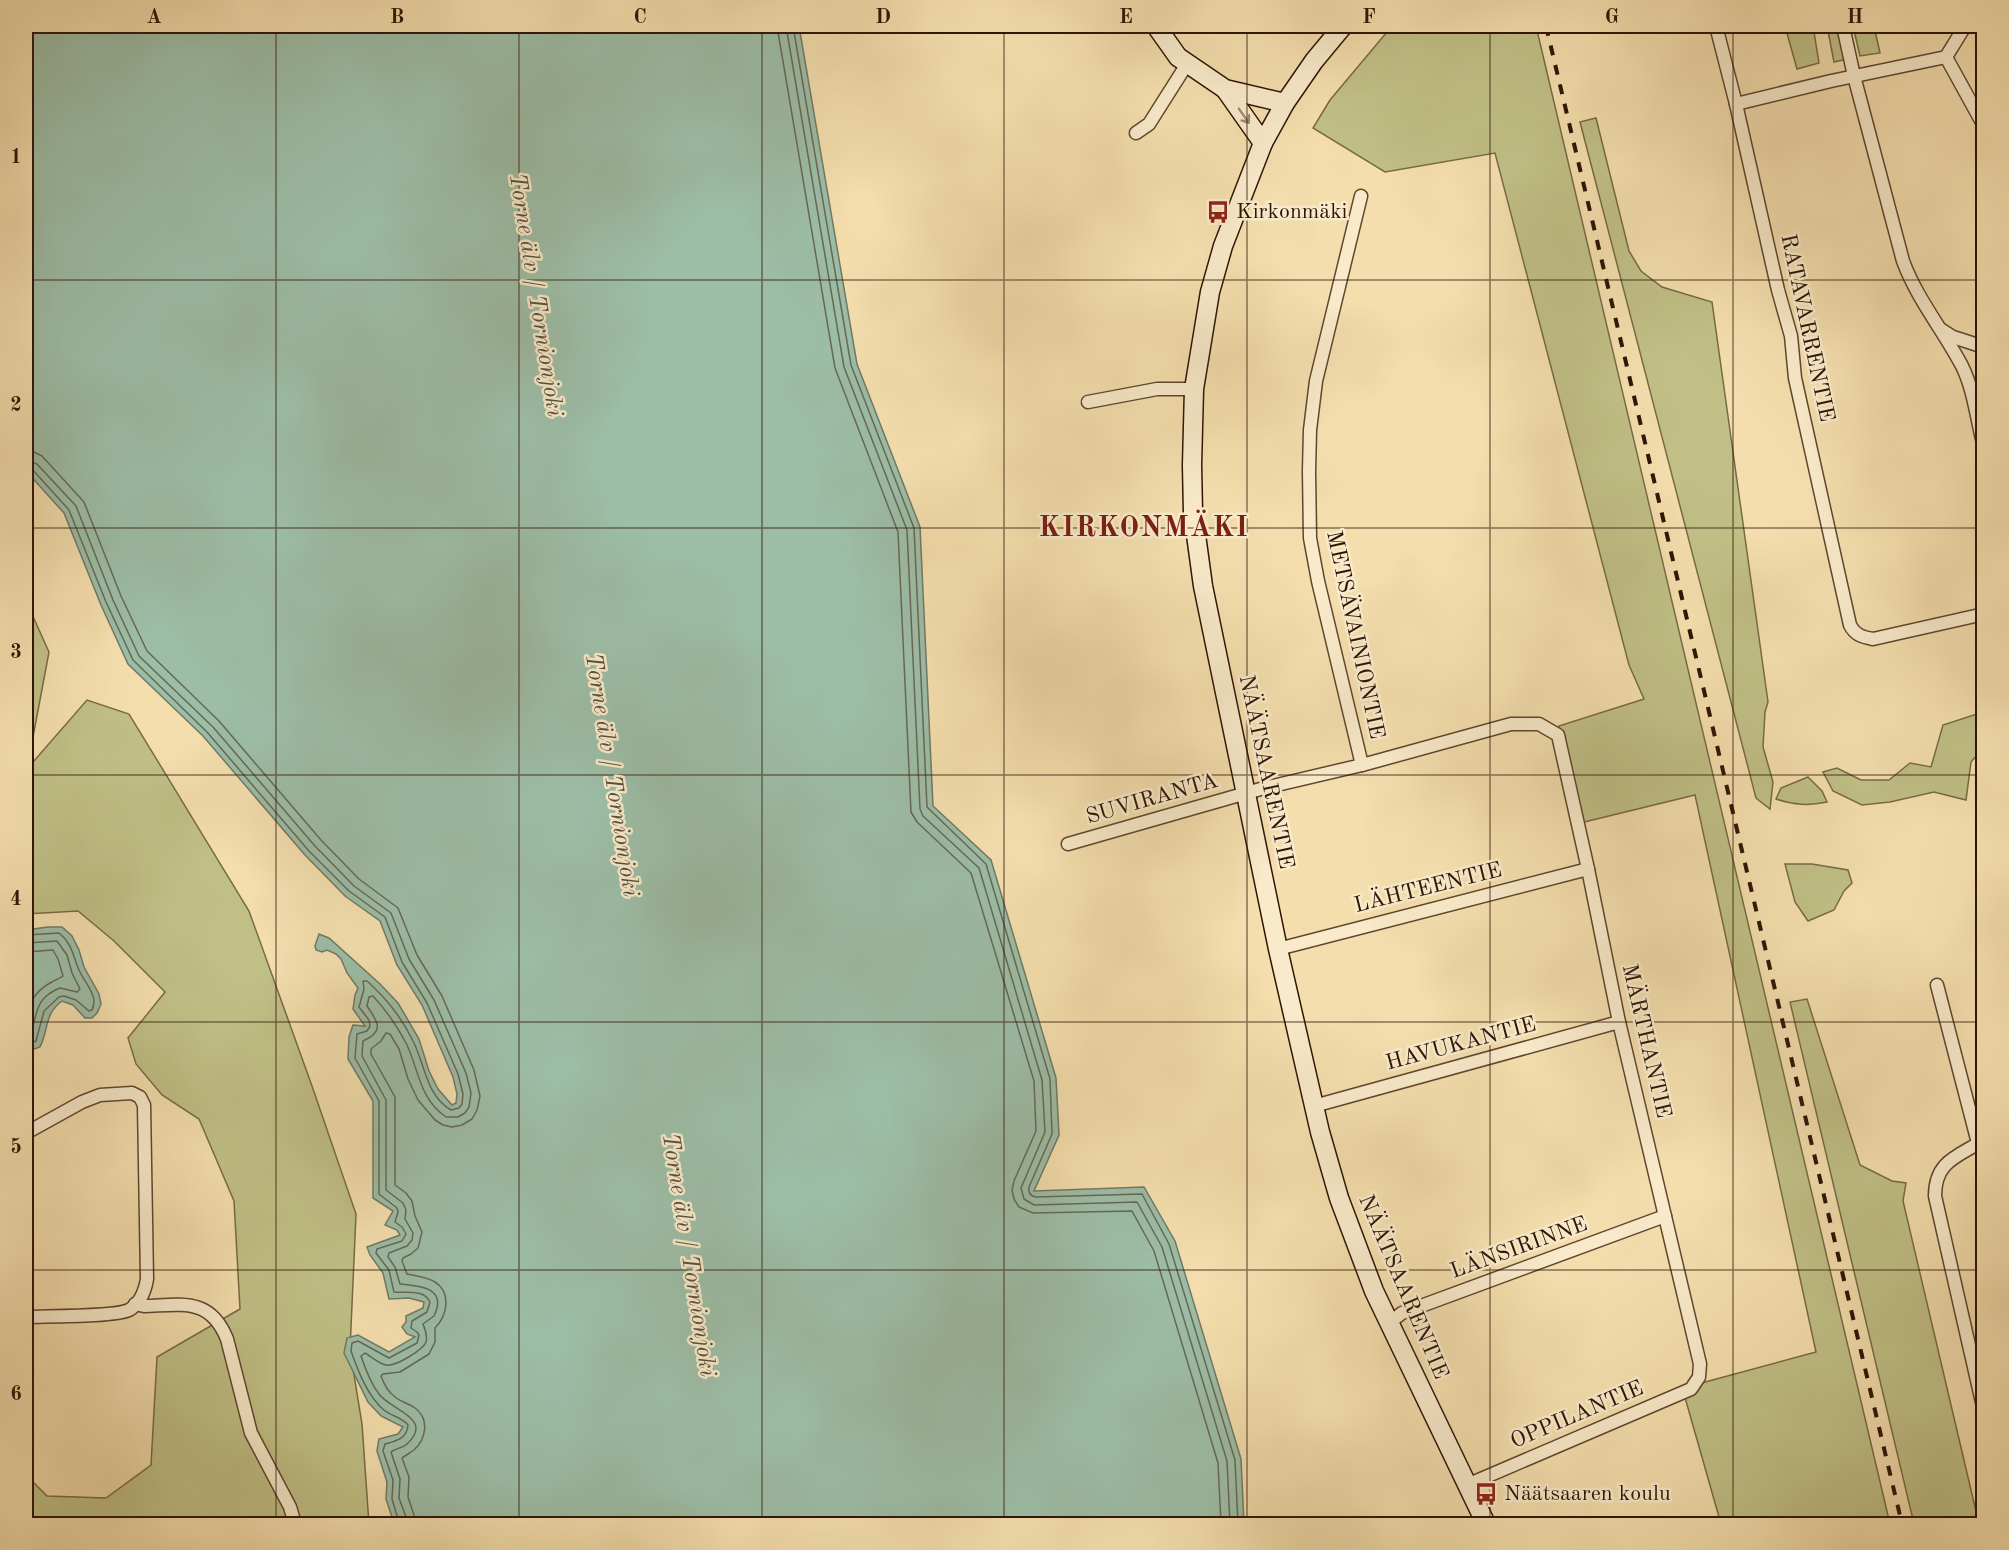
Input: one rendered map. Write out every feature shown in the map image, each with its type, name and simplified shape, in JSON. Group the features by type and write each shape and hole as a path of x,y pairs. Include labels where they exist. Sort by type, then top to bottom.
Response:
{"street":[{"path":"1156,26 1178,57 1225,89 1285,103"},
{"name":"NÄÄTSAARENTIE","path":"1343,26 1314,61 1285,103 1263,143 1223,246 1210,292 1194,389 1193,513 1201,576 1278,950 1332,1176 1347,1224 1374,1291 1486,1524"},
{"name":"RATAVARRENTIE","path":"1716,26 1737,104 1778,290 1791,336 1795,378 1850,625 1860,637 1873,639 1983,614"},
{"path":"1843,26 1903,261 1910,280 1963,368 1983,447"},
{"path":"1737,104 1946,57 1965,26"},
{"path":"1946,57 1983,126"},
{"path":"1136,133 1149,124 1186,64"},
{"path":"1225,89 1263,143"},
{"name":"METSÄVAINIONTIE","path":"1361,196 1316,381 1309,471 1311,538 1316,570 1362,765"},
{"path":"1939,328 1953,337 1983,347"},
{"path":"1088,402 1157,389 1194,389"},
{"name":"SUVIRANTA","path":"1068,844 1246,793 1362,765 1511,724 1539,724"},
{"name":"MÄRTHANTIE","path":"1539,724 1558,735 1620,1022 1700,1364 1699,1377"},
{"name":"LÄHTEENTIE","path":"1278,950 1588,869"},
{"path":"1937,985 1981,1142 1943,1166 1935,1184 1935,1196 1983,1411"},
{"name":"HAVUKANTIE","path":"1314,1106 1620,1022"},
{"path":"26,1133 82,1102 100,1095 132,1093 140,1097 144,1105 147,1279 146,1288 139,1301 128,1310 113,1313 26,1317"},
{"name":"LÄNSIRINNE","path":"1389,1323 1402,1313 1665,1216"},
{"path":"135,1304 196,1306 210,1313 221,1324 227,1339 251,1433 290,1507 295,1524"},
{"name":"OPPILANTIE","path":"1467,1485 1691,1389 1699,1377"}],"green space":[{"path":"1392,26 1536,26 1890,1524 1721,1524 1684,1394 1698,1384 1816,1352 1695,795 1580,823 1559,726 1644,699 1629,665 1495,153 1385,172 1313,128 1330,100"},
{"path":"1785,26 1813,26 1819,63 1797,69"},
{"path":"1827,26 1840,26 1847,59 1834,62"},
{"path":"1853,26 1874,26 1880,53 1860,56"},
{"path":"1596,118 1629,251 1641,271 1662,287 1712,302 1768,702 1765,712 1763,747 1773,782 1770,809 1756,798 1580,122"},
{"path":"26,601 49,652 27,769 87,700 129,714 249,911 356,1214 350,1350 362,1424 369,1524 26,1524 26,1475 47,1496 106,1498 151,1465 157,1357 240,1309 234,1201 199,1119 162,1095 136,1064 128,1038 165,992 114,941 78,911 26,914"},
{"path":"1983,712 1983,751 1982,749 1971,762 1966,800 1934,792 1890,802 1862,805 1833,791 1823,772 1837,768 1861,780 1889,780 1910,763 1931,767 1943,725"},
{"path":"1808,777 1822,791 1827,802 1801,804 1776,799 1781,788"},
{"path":"1785,864 1812,864 1848,870 1852,883 1844,891 1834,910 1808,921 1795,902"},
{"path":"1807,999 1860,1165 1892,1181 1906,1183 1903,1201 1979,1524 1914,1524 1790,1002"}],"water":[{"name":"Torne älv / Tornionjoki","path":"26,26 799,26 857,364 920,527 933,806 991,860 1056,1078 1059,1135 1034,1191 1144,1187 1175,1241 1241,1459 1244,1524 392,1524 393,1520 386,1499 387,1482 377,1451 379,1439 398,1434 403,1427 381,1416 368,1402 344,1353 347,1338 358,1335 389,1352 415,1337 407,1334 402,1327 406,1322 406,1316 423,1308 424,1302 409,1298 389,1299 383,1273 367,1247 400,1235 397,1230 385,1225 393,1211 373,1198 373,1101 348,1059 349,1037 353,1025 365,1026 353,1009 358,988 336,954 327,950 322,952 316,950 319,934 329,938 398,1003 419,1039 429,1071 438,1089 452,1105 456,1103 457,1094 453,1077 422,1005 397,965 380,921 345,896 305,855 203,736 128,664 101,605 64,513 26,471"},
{"path":"62,927 72,936 84,967 99,994 101,1004 92,1018 85,1018 73,1005 62,1001 52,1011 40,1047 26,1052 26,930"}],"railway":[{"path":"1546,26 1902,1524"}],"place":[{"name":"Kirkonmäki","path":"1218,212"},
{"name":"Näätsaaren koulu","path":"1486,1494"}],"district":[{"name":"KIRKONMÄKI","path":"1144,529"}]}
